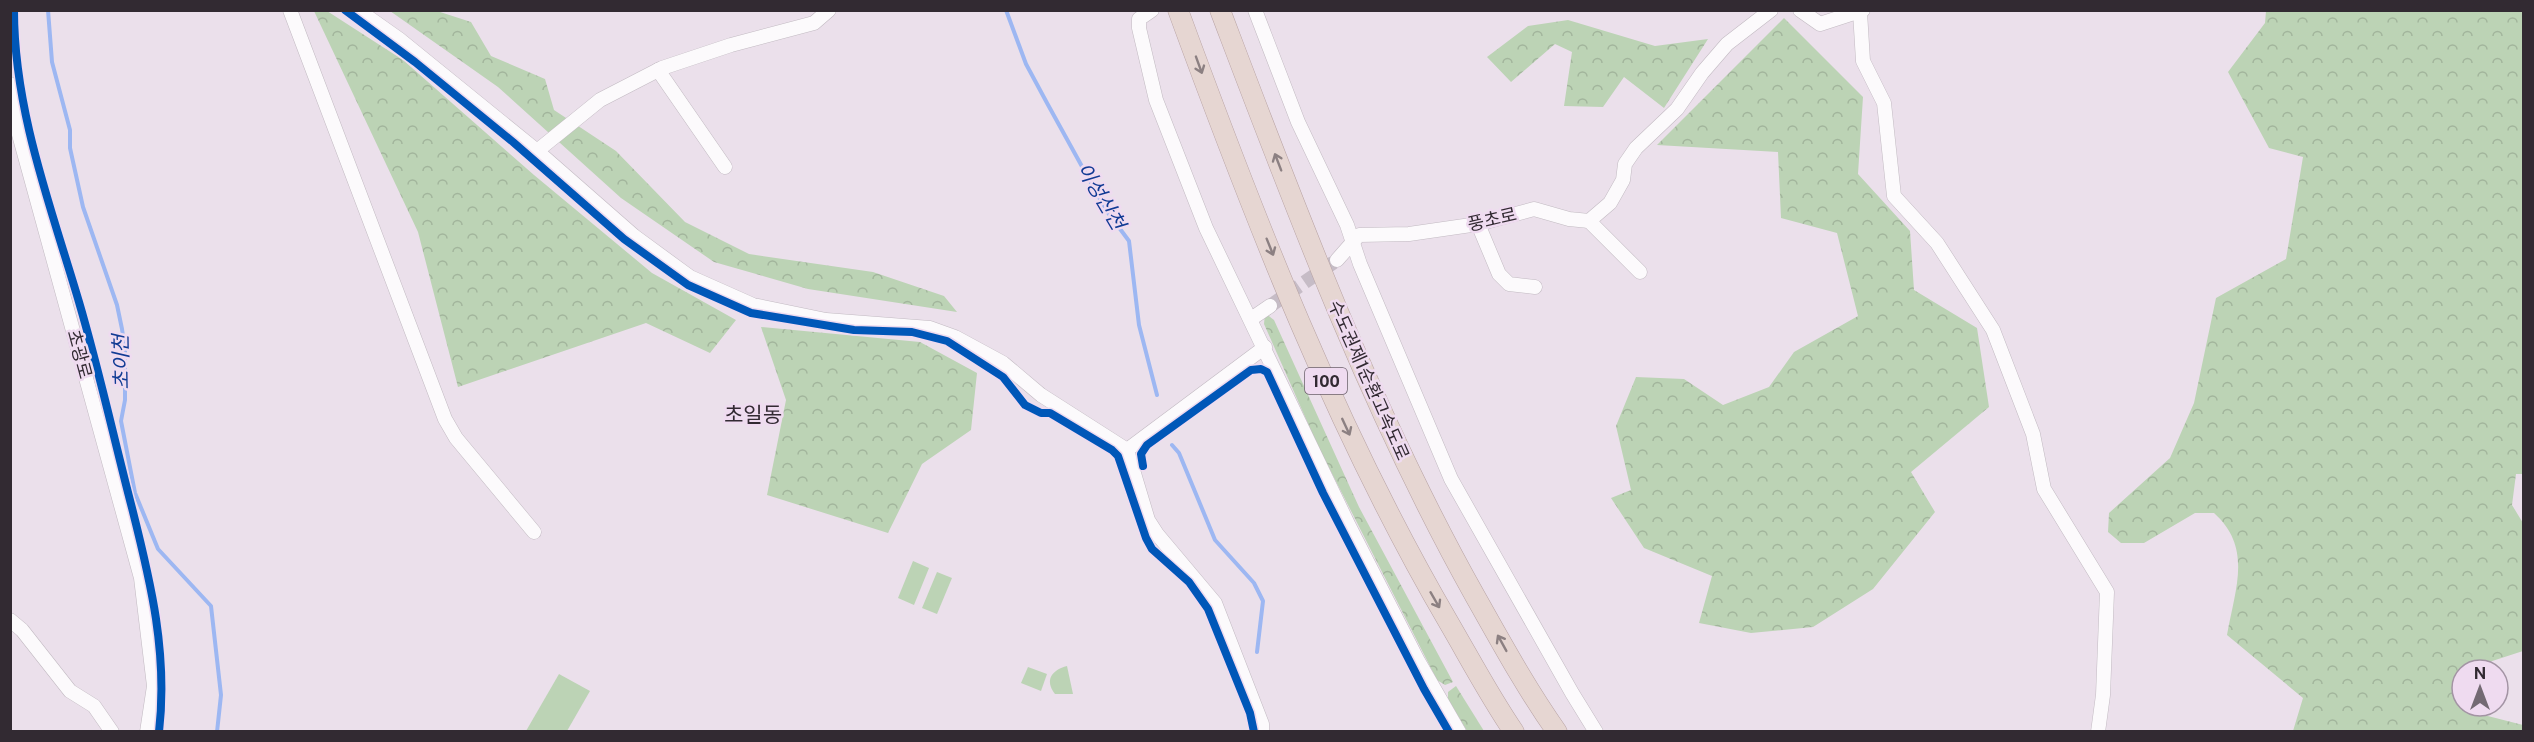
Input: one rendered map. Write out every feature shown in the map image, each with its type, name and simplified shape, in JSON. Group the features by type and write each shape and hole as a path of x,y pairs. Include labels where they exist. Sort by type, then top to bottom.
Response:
{"highway":[{"name":"100","path":"1178,10 1290,297 1344,424 1407,551 1514,732"},
{"name":"수도권제1순환고속도로","path":"1220,10 1322,277 1380,409 1447,546 1530,694 1557,732"}],"street":[{"path":"290,10 445,419 456,438 534,532"},
{"path":"358,10 399,39 537,151 634,236 690,277 753,305 844,322 930,328 955,337 1004,363 1041,395 1127,450 1148,520 1215,603 1242,666 1262,724 1262,732"},
{"path":"537,151 600,100 658,70 731,45 814,23 829,10"},
{"path":"1152,10 1139,20 1139,28 1156,100 1206,228 1349,526 1459,732"},
{"path":"1255,10 1298,122 1353,243 1451,478 1596,732"},
{"path":"1640,272 1589,221 1610,203 1623,180 1625,164 1636,148 1677,109 1702,73 1727,44 1772,10"},
{"path":"1800,10 1820,24 1861,11 1863,61 1884,103 1894,196 1937,243 1994,330 2033,434 2044,489 2107,592 2103,695 2098,732"},
{"path":"658,70 725,167"},
{"name":"초광로","path":"10,84 15,120 141,578 154,686 147,732"},
{"name":"풍초로","path":"1337,260 1359,235 1408,234 1478,224 1534,209 1569,219 1589,221"},
{"path":"1478,224 1499,274 1509,284 1535,286"},
{"path":"1251,318 1270,306"},
{"path":"1127,450 1265,347"},
{"path":"10,620 22,630 70,691 94,706 112,732"}],"green space":[{"path":"314,11 327,11 403,60 534,175 652,273 736,320 710,353 646,323 458,387 418,232"},
{"path":"390,11 437,11 471,22 491,56 545,79 554,110 616,151 685,222 749,254 873,272 944,296 957,312 808,289 714,262 621,198 498,87"},
{"path":"2266,11 2523,11 2524,474 2516,474 2512,505 2523,523 2523,651 2502,658 2450,658 2450,718 2496,718 2523,725 2523,731 2293,731 2303,698 2227,635 2237,585 2237,555 2234,540 2226,526 2214,513 2195,513 2144,543 2121,543 2108,532 2109,513 2170,458 2194,403 2216,298 2286,259 2303,157 2269,148 2228,72 2265,23"},
{"path":"1784,18 1863,97 1858,174 1910,231 1914,290 1977,328 1989,407 1911,472 1935,512 1873,589 1813,627 1751,633 1699,623 1712,576 1644,548 1611,498 1631,490 1616,426 1636,377 1684,379 1723,405 1769,387 1794,352 1858,316 1837,233 1781,218 1778,152 1657,145"},
{"path":"1568,20 1655,46 1708,39 1664,108 1624,77 1603,107 1564,106 1572,52 1555,44 1511,82 1487,57 1528,26"},
{"path":"1265,313 1274,320 1359,507 1453,682 1445,685 1437,680 1317,444 1264,324"},
{"path":"761,327 920,342 977,373 971,430 922,464 888,533 767,495 786,400"},
{"path":"913,561 929,568 914,605 898,598"},
{"path":"937,572 952,578 937,614 922,608"},
{"path":"1067,666 1073,694 1055,694 1050,684 1051,676 1057,670"},
{"path":"1028,667 1047,674 1041,691 1021,683"},
{"path":"559,674 590,691 567,731 526,731"},
{"path":"1456,686 1484,731 1467,731 1448,699 1448,692"}],"waterway":[{"name":"초이천","path":"48,10 52,62 70,130 70,148 83,207 117,305 122,329 125,350 125,400 121,421 135,493 158,549 211,606 221,695 217,732"},
{"name":"이성산천","path":"1006,10 1026,64 1106,210 1129,241 1139,325 1157,395"},
{"name":"이성산천","path":"1172,445 1179,453 1215,540 1254,583 1263,601 1257,652"}],"tunnel":[{"path":"1270,306 1337,260"}],"cycle path":[{"path":"14,10 20,85 27,122 93,353 151,591 161,675 159,732"},
{"path":"345,10 415,62 513,142 624,239 688,285 751,313 854,330 912,332 947,341 1003,377 1025,405 1041,413 1050,413 1112,450 1118,456 1146,538 1152,549 1189,582 1208,609 1250,713 1254,732"},
{"path":"1143,466 1141,454 1147,445 1251,370 1261,369 1267,372 1323,493 1424,689 1449,732"}],"district":[{"name":"초일동","path":"753,414"}]}
